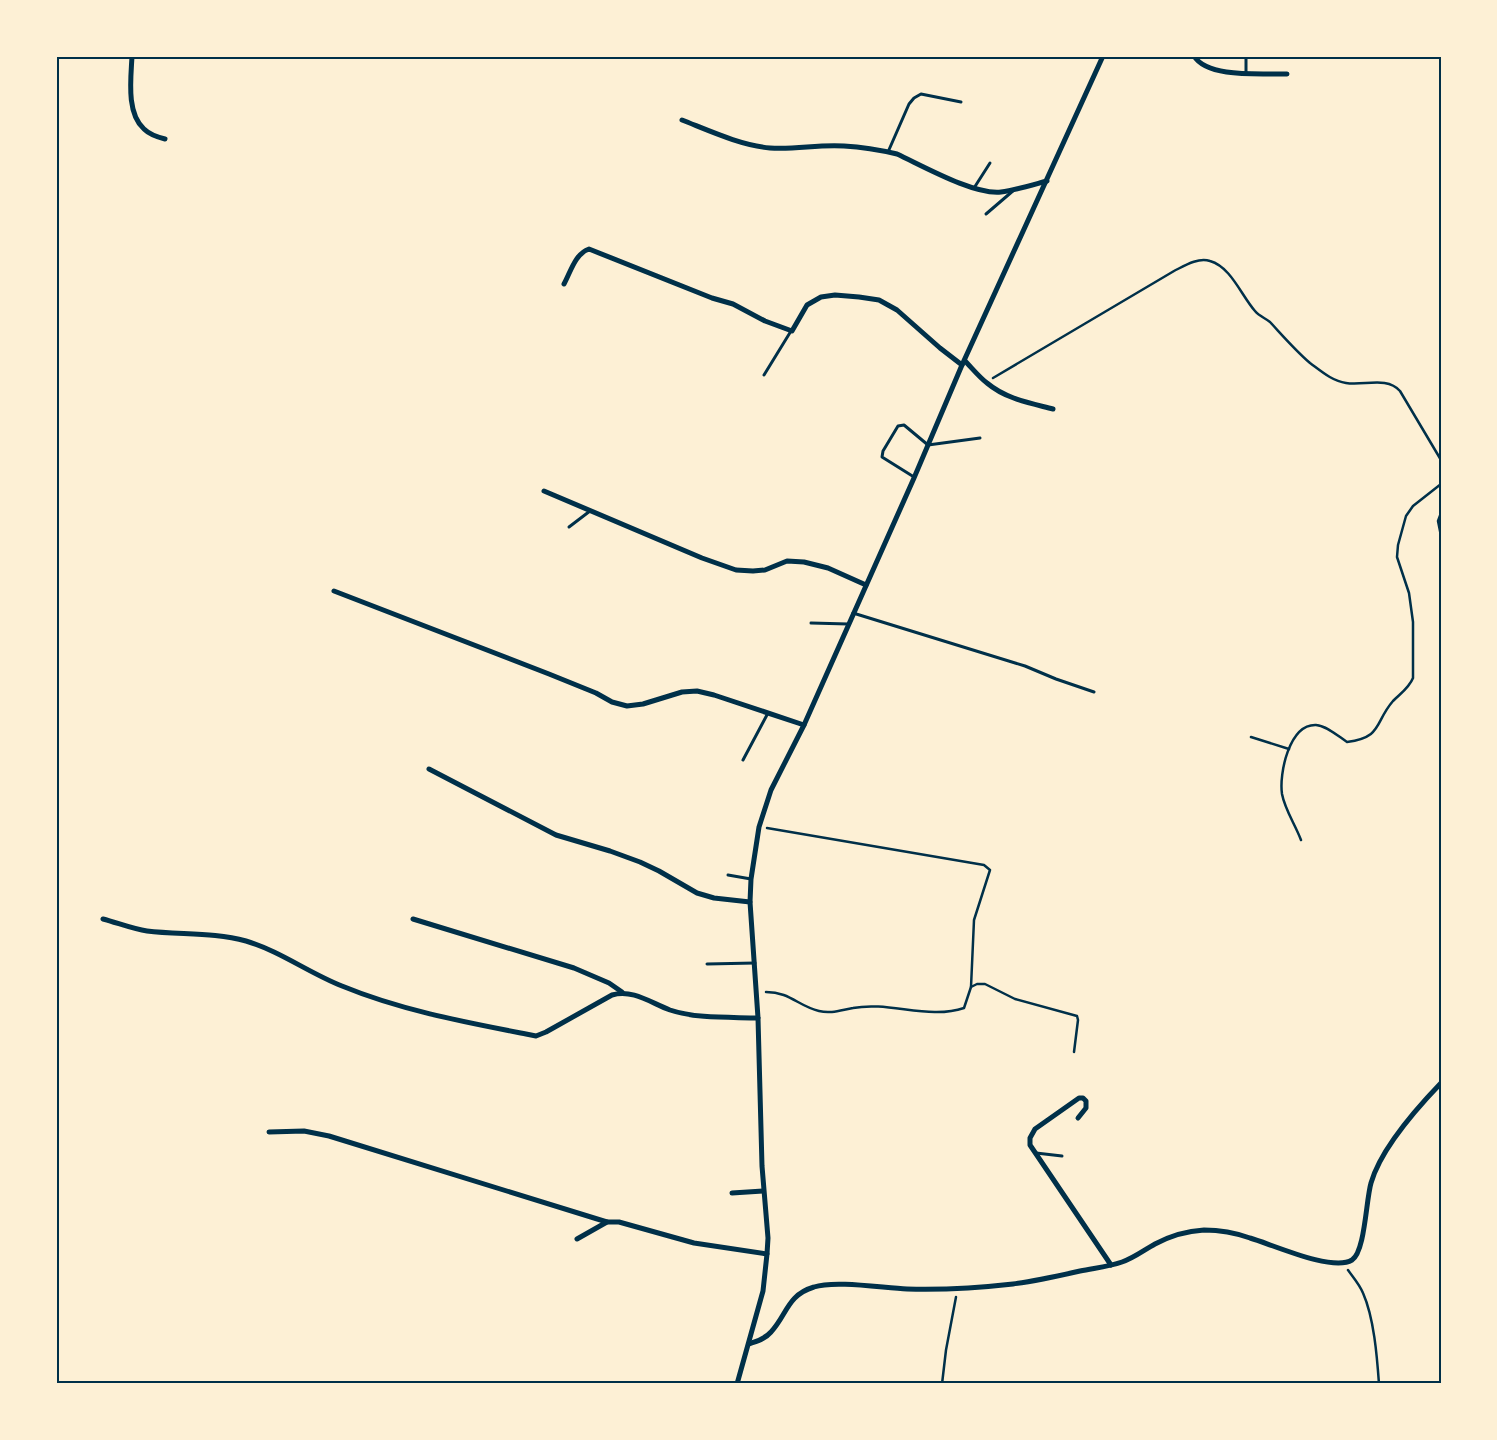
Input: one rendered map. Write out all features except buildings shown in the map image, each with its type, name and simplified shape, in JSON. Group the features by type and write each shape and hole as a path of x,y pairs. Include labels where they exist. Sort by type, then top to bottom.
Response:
{"street":[{"path":"132,56 131,82 135,114 144,130 165,139"},
{"path":"737,1384 763,1291 768,1254 763,1190 757,992 750,902 758,827 771,790 804,724 914,478 963,363 1103,56"},
{"path":"1194,56 1197,62 1212,70 1287,74"},
{"path":"682,120 755,146 772,148 843,146 897,154 973,188 988,192 1001,192 1046,181"},
{"path":"564,284 577,258 582,252 589,249 712,298 733,304 765,322 792,331 807,304 821,297 851,296 879,300 897,310 940,348 1008,396 1053,409"},
{"path":"544,491 702,558 736,570 765,570 788,561 804,562 828,568 866,585"},
{"path":"334,591 549,674 619,704 627,706 643,704 682,692 697,691 714,694 804,724"},
{"path":"429,769 556,835 640,862 698,893 714,898 750,902"},
{"path":"103,919 146,931 223,936 244,940 264,947 342,986 377,999 461,1022 536,1036 612,995 622,992"},
{"path":"413,919 574,968 609,983 622,992 672,1010 694,1015 758,1018"},
{"path":"749,1344 762,1339 770,1333 792,1300 802,1292 813,1287 840,1285 908,1289 1015,1284 1111,1265 1129,1259 1169,1237 1204,1230 1225,1232 1249,1238 1304,1257 1343,1263 1354,1258 1360,1248 1371,1184 1381,1161 1410,1118 1441,1082"},
{"path":"1078,1118 1086,1108 1086,1102 1083,1098 1079,1098 1035,1129 1030,1138 1030,1145 1111,1265"},
{"path":"269,1132 304,1131 329,1136 607,1222 620,1222 711,1246 768,1254"},
{"path":"732,1193 763,1190"},
{"path":"577,1239 607,1222"}],"lane":[{"path":"1246,56 1246,73"},
{"path":"888,152 909,104 914,98 921,94 961,102"},
{"path":"973,188 990,163"},
{"path":"986,214 1016,188"},
{"path":"764,375 792,331"},
{"path":"914,478 882,456 882,451 898,426 904,424 928,445 980,438"},
{"path":"569,527 590,510"},
{"path":"853,613 1025,666 1094,692"},
{"path":"811,623 848,624"},
{"path":"743,760 769,713"},
{"path":"728,875 751,880"},
{"path":"707,964 755,963"},
{"path":"1035,1153 1062,1156"}],"path":[{"path":"986,382 1174,271 1196,261 1208,260 1220,266 1236,284 1256,313 1268,321 1287,342 1324,374 1345,383 1384,382 1394,384 1441,460"},
{"path":"1301,840 1285,807 1282,794 1281,780 1289,749 1295,735 1305,727 1317,725 1332,731 1347,742 1361,740 1379,726 1392,702 1410,685 1413,678 1413,622 1408,593 1397,558 1398,546 1406,516 1413,506 1441,486"},
{"path":"1441,513 1438,521 1441,536"},
{"path":"1251,737 1289,749"},
{"path":"757,992 776,992 790,996 820,1012 837,1012 873,1006 935,1011 955,1011 964,1008 970,987 974,920 990,870 984,865 758,827"},
{"path":"970,987 977,984 985,984 1036,1006 1074,1014 1078,1020 1074,1052"},
{"path":"1343,1263 1363,1292 1377,1352 1380,1384"},
{"path":"942,1384 946,1350 958,1288"}]}
